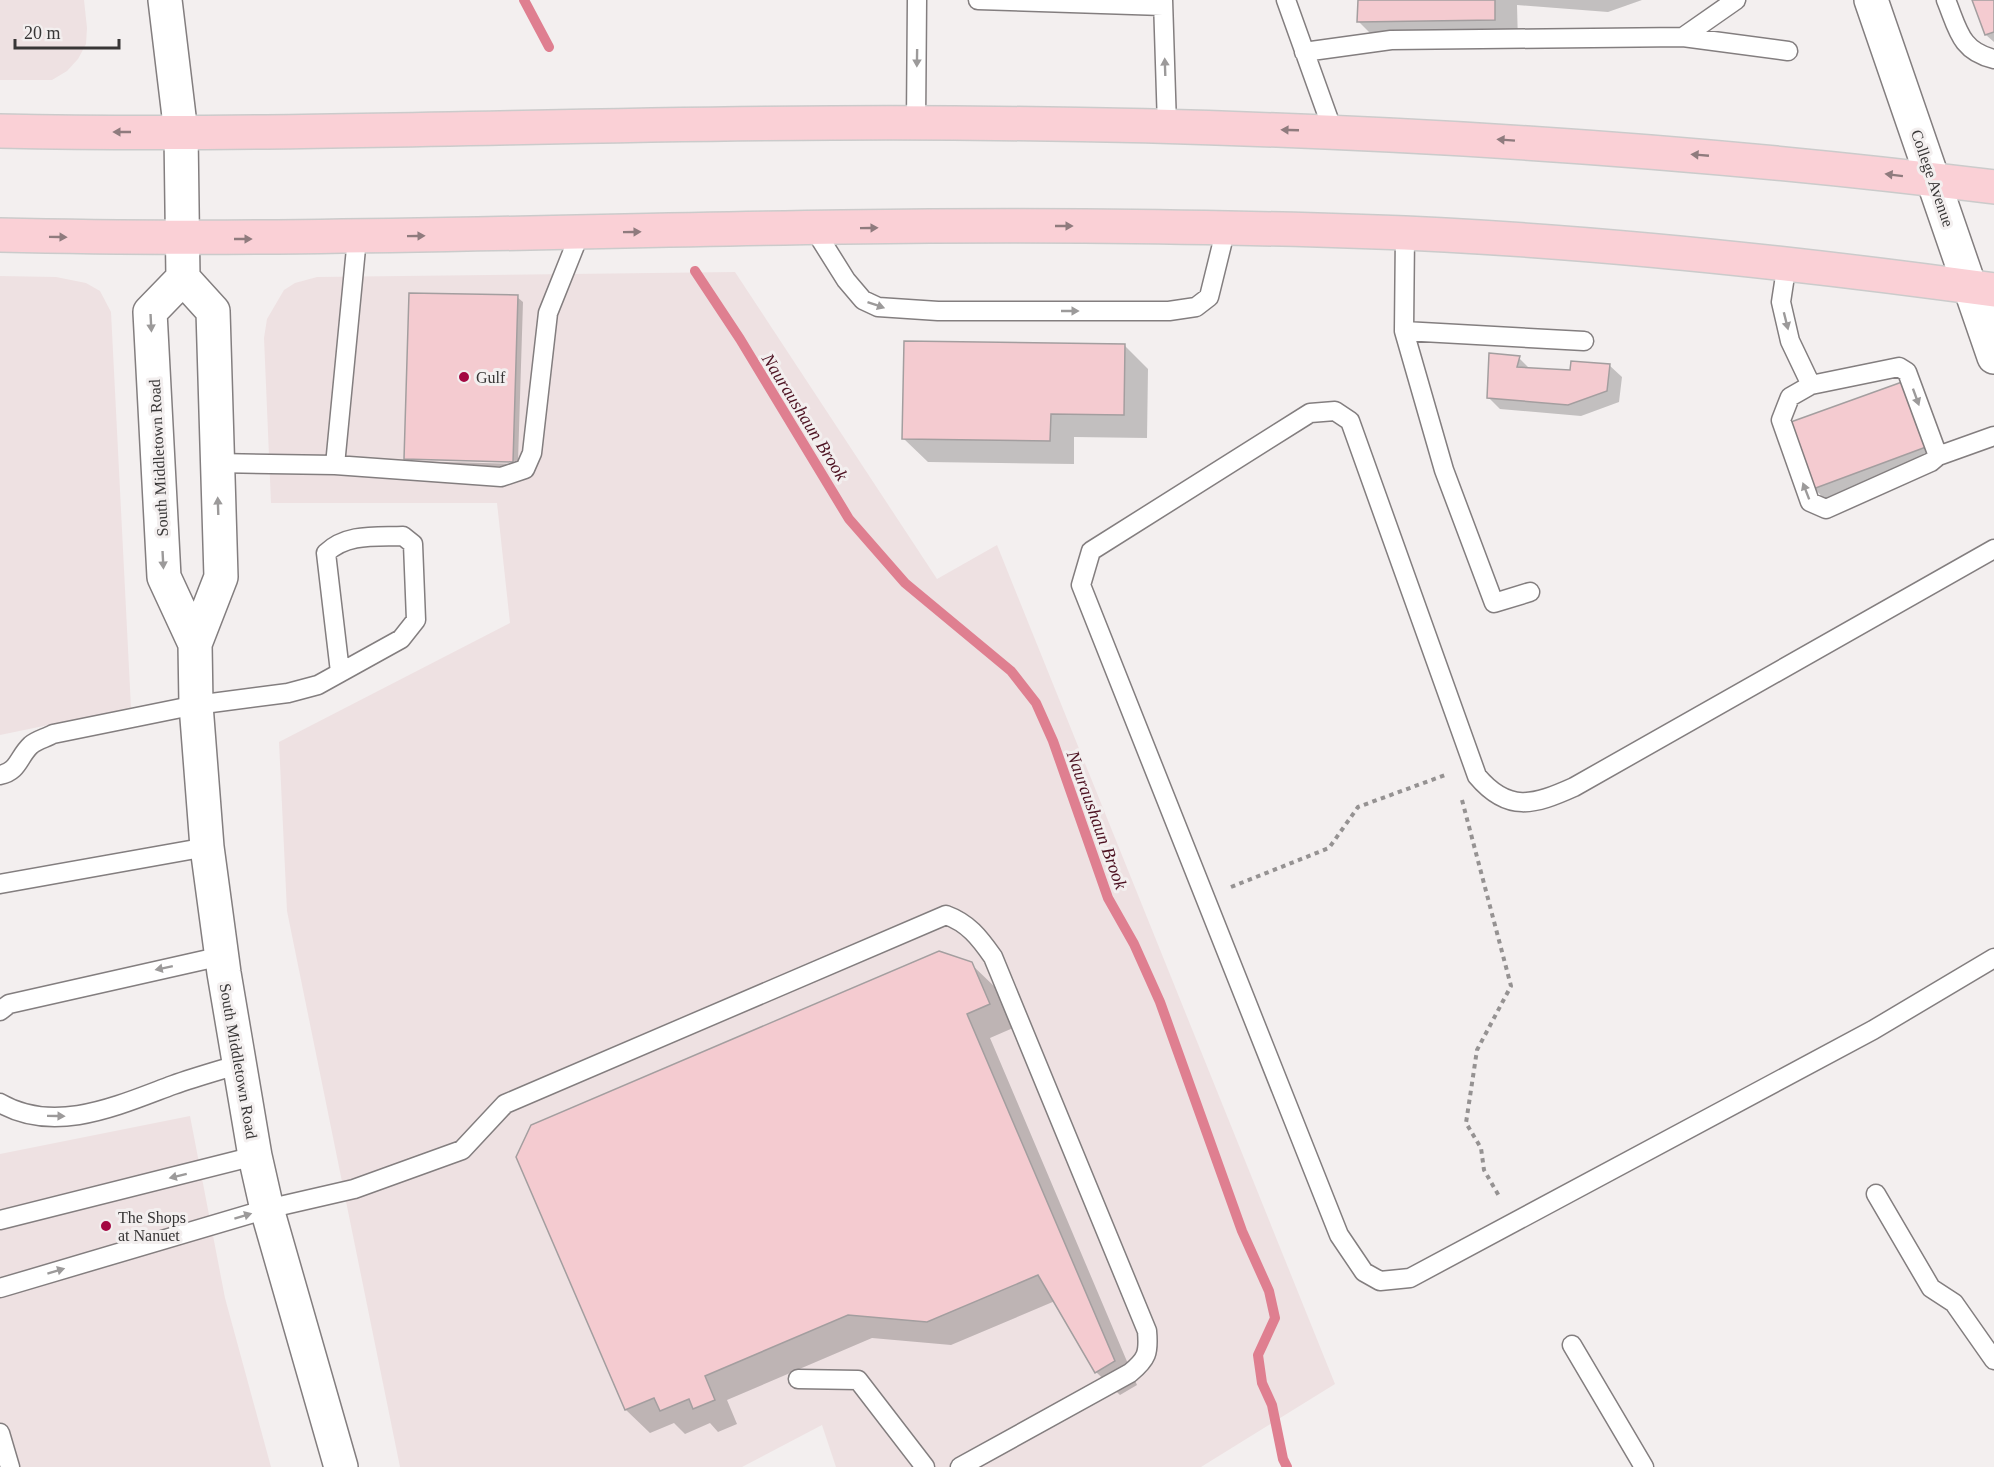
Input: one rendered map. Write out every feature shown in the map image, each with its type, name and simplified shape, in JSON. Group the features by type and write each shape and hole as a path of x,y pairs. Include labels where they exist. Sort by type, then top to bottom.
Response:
{"main road":[{"path":"0,131 181,133 916,123 1167,126 1334,131 1653,151 1994,187"},
{"path":"0,235 357,238 814,229 1080,226 1226,228 1405,233 1575,244 1787,263 1982,288"}],"street":[{"path":"165,0 181,133 183,278"},
{"name":"College Avenue","path":"1871,0 1933,179 1982,288 1994,357"},
{"name":"South Middletown Road","path":"195,644 164,577 150,312 183,278 213,311 220,578 195,644 196,705 207,847 222,956 255,1156 267,1209 341,1467"}],"lane":[{"path":"916,123 918,0"},
{"path":"978,0 1163,3 1167,126"},
{"path":"1286,0 1334,131"},
{"path":"1683,37 1736,0"},
{"path":"1946,0 1964,43 1977,55 1994,59"},
{"path":"1304,52 1391,40 1683,37 1788,51"},
{"path":"814,229 846,280 863,300 878,308 938,311 1169,312 1196,307 1209,297 1226,228"},
{"path":"216,463 335,465 501,477 525,468 532,453 548,313 580,233"},
{"path":"1405,233 1404,331 1444,470 1494,603 1530,592"},
{"path":"335,465 357,238"},
{"path":"1787,263 1781,302 1790,341 1811,385"},
{"path":"1404,331 1584,341"},
{"path":"1938,456 1907,372 1899,367 1811,385 1790,397 1781,420 1810,502 1826,509 1931,462 1938,456 1994,436"},
{"path":"1994,549 1574,787 1543,801 1517,804 1490,792 1477,776 1350,421 1335,411 1310,413 1091,551 1081,585 1339,1235 1364,1272 1380,1281 1410,1278 1863,1035 1994,958"},
{"path":"0,775 11,772 23,753 33,744 53,734 196,705 288,693 318,685 401,639 416,620 412,544 403,536 352,538 338,542 326,552 340,672"},
{"path":"0,884 207,847"},
{"path":"0,1288 267,1209 354,1189 462,1150 505,1104 946,915 961,920 978,935 993,957 1147,1331 1149,1351 1140,1365 1130,1374 960,1467"},
{"path":"0,1011 9,1005 97,982 222,956"},
{"path":"0,1103 17,1113 79,1115 104,1111 176,1084 240,1064"},
{"path":"0,1220 255,1156"},
{"path":"1876,1194 1931,1288 1954,1304 1994,1359"},
{"path":"1572,1345 1644,1467"},
{"path":"798,1379 858,1380 925,1467"},
{"path":"0,1433 10,1467"}],"path":[{"path":"1231,887 1329,848 1358,807 1452,772"},
{"path":"1460,796 1511,986 1477,1050 1466,1123 1481,1148 1484,1170 1499,1196"}],"shaded area":[{"path":"0,0 84,0 86,44 78,59 67,71 52,80 0,80"},
{"path":"735,272 937,579 997,545 1335,1384 1201,1467 836,1467 822,1425 742,1467 400,1467 287,911 279,742 510,623 497,503 271,503 264,338 267,319 284,290 295,283 317,277"},
{"path":"0,276 56,277 86,283 100,291 111,312 131,708 0,735"},
{"name":"The Shops at Nanuet","path":"190,1116 225,1298 271,1467 0,1467 0,1154"}],"building":[{"path":"1358,0 1495,0 1495,20 1357,22"},
{"path":"1972,0 1994,0 1994,32 1985,35"},
{"path":"409,293 518,295 513,462 404,459"},
{"path":"904,341 1125,344 1124,415 1051,414 1050,441 902,439"},
{"path":"1489,353 1520,356 1517,367 1570,370 1571,361 1610,364 1607,391 1568,405 1487,398"},
{"path":"1902,382 1926,447 1813,489 1788,423"},
{"path":"939,951 972,962 990,1004 967,1014 1115,1361 1095,1373 1038,1275 927,1322 848,1315 705,1376 715,1400 693,1409 689,1399 660,1411 654,1398 625,1410 516,1157 531,1125"}],"waterway":[{"name":"Nauraushaun Brook","path":"524,0 549,47"},
{"name":"Nauraushaun Brook","path":"695,271 740,339 849,519 905,583 1011,671 1036,703 1053,741 1108,898 1134,944 1160,1002 1242,1231 1269,1291 1275,1318 1258,1355 1262,1383 1272,1405 1283,1459 1287,1467"}],"place":[{"name":"Gulf","path":"464,377"},
{"name":"The Shops at Nanuet","path":"106,1226"}]}
